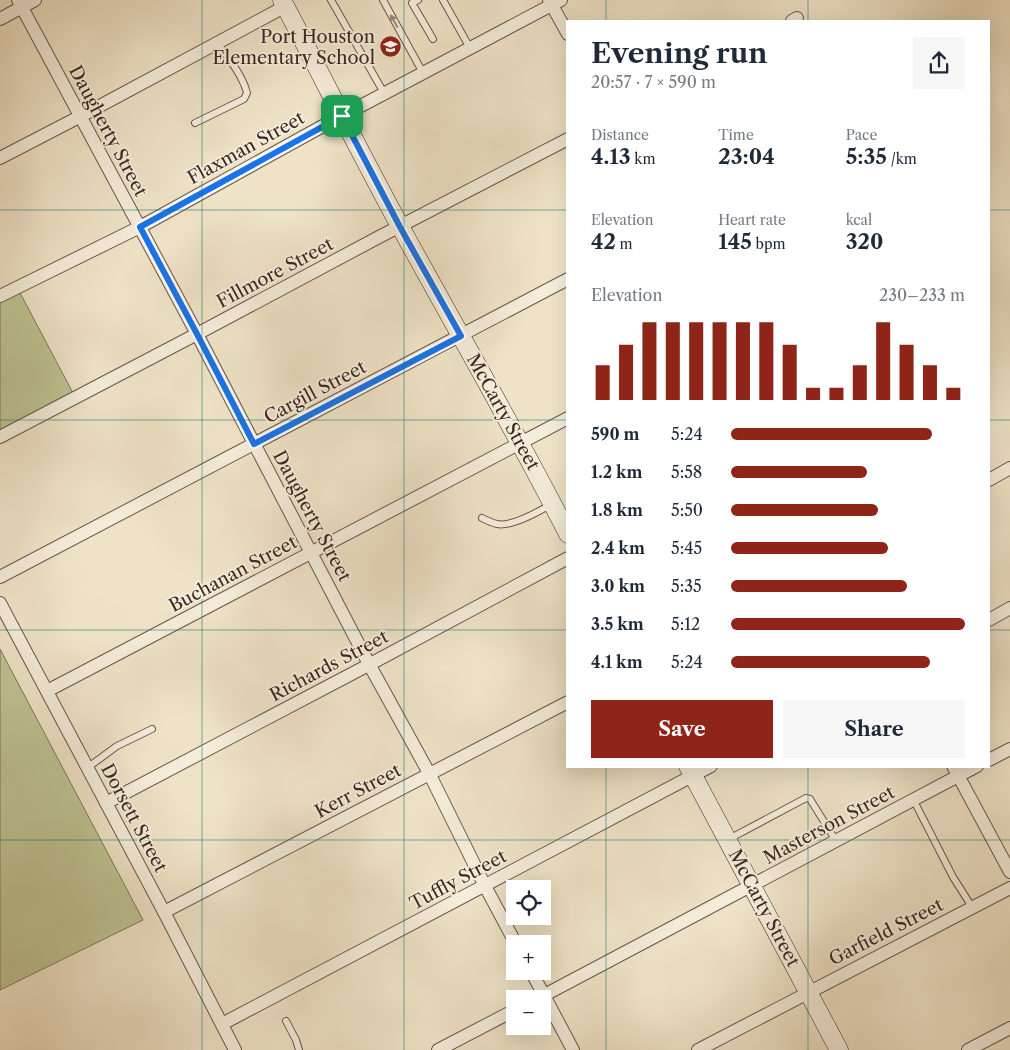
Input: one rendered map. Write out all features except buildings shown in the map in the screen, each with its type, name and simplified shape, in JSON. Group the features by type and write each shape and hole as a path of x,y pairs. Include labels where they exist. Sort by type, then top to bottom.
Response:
{"main road":[{"name":"McCarty Street","path":"284,3 400,227 566,530"},
{"name":"McCarty Street","path":"691,771 839,1050"}],"street":[{"path":"0,19 20,4 36,0"},
{"path":"554,2 566,29"},
{"name":"Flaxman Street","path":"0,296 140,227 554,2"},
{"path":"0,158 217,43 284,3"},
{"name":"Daugherty Street","path":"20,4 197,334 369,664 429,773 511,935"},
{"name":"Fillmore Street","path":"0,437 566,140"},
{"name":"Cargill Street","path":"0,578 566,280"},
{"name":"Buchanan Street","path":"47,691 566,419"},
{"path":"990,479 1010,468"},
{"name":"Richards Street","path":"106,803 566,559"},
{"name":"Dorsett Street","path":"0,603 235,1050"},
{"path":"990,619 1010,608"},
{"name":"Kerr Street","path":"164,912 566,703"},
{"path":"990,759 1010,749"},
{"name":"Tuffly Street","path":"222,1024 485,886 691,771 704,768"},
{"name":"Masterson Street","path":"551,991 836,842 913,800 955,771 968,768"},
{"path":"955,771 1010,872"},
{"name":"Garfield Street","path":"698,1050 1010,888"},
{"path":"438,1050 506,1015"},
{"path":"551,1015 573,1050"},
{"path":"968,1050 1010,1028"}],"lane":[{"path":"331,0 384,93"},
{"path":"383,0 423,73"},
{"path":"418,0 412,3 433,39"},
{"path":"443,0 470,48"},
{"path":"195,123 244,99 247,93 237,72 217,43"},
{"path":"482,518 498,524 507,523 530,516 553,504"},
{"path":"87,768 117,746 152,729"},
{"path":"728,839 806,798 810,799 836,842"},
{"path":"913,800 953,877 972,907"},
{"path":"286,1021 299,1050"}],"green space":[{"path":"19,291 73,393 0,430 0,301"},
{"path":"0,649 143,920 0,990"}],"place":[{"name":"Port Houston Elementary School","path":"391,47"}],"route":[{"path":"342,116 400,227 461,336 254,444 140,227 342,116"}]}
